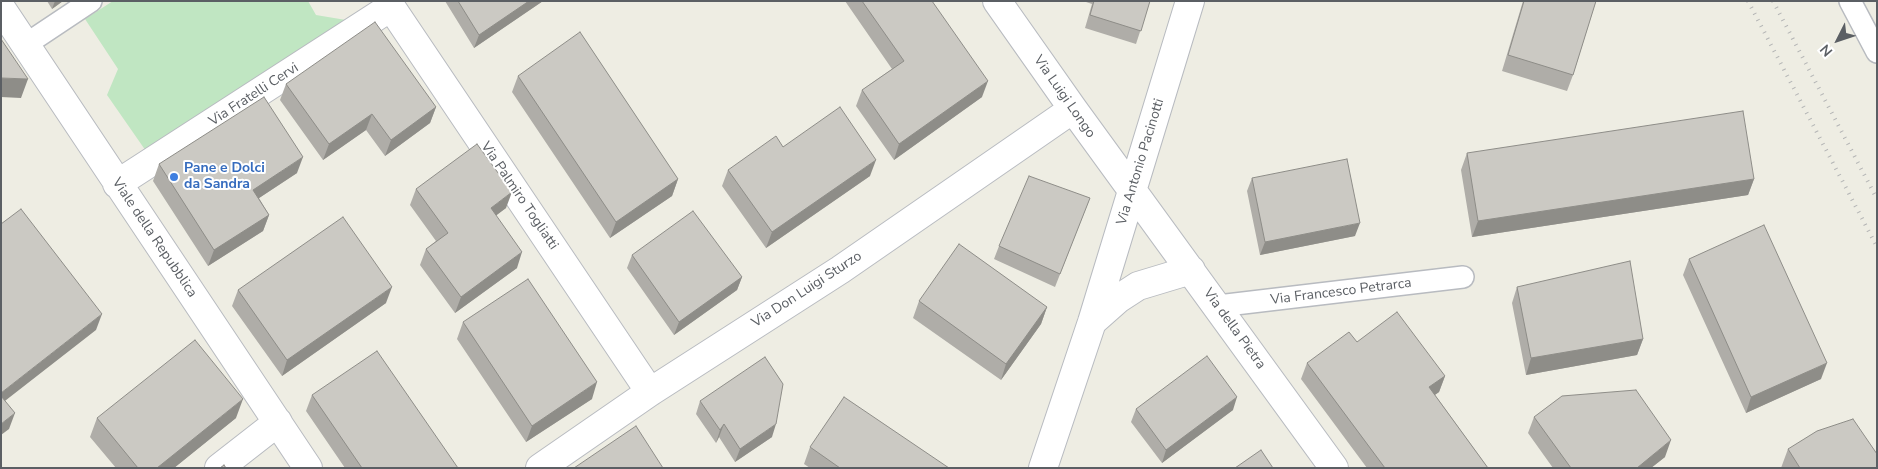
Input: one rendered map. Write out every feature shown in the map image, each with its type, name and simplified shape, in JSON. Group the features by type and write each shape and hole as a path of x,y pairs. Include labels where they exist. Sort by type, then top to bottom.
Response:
{"street":[{"name":"Via Luigi Longo","path":"997,1 1133,191"},
{"name":"Via Antonio Pacinotti","path":"1043,468 1092,322 1190,1"},
{"name":"Via Fratelli Cervi","path":"117,184 389,4"},
{"name":"Via Palmiro Togliatti","path":"389,4 650,392"},
{"name":"Viale della Repubblica","path":"1,8 308,468"},
{"name":"Via Don Luigi Sturzo","path":"540,468 650,392 840,270 1073,109"},
{"name":"Via della Pietra","path":"1133,191 1334,468"},
{"name":"Via Antonio Pacinotti","path":"1092,322 1118,299 1138,286 1191,270"},
{"path":"219,468 278,422"}],"lane":[{"path":"25,45 91,1"},
{"path":"1850,1 1877,52"},
{"name":"Via Francesco Petrarca","path":"1218,306 1463,277"}],"green space":[{"path":"113,1 308,1 316,15 352,21 148,154 107,95 118,69 85,19"}],"building":[{"path":"458,1 529,1 479,35"},
{"path":"862,1 932,1 988,81 899,144 862,90 904,61"},
{"path":"1094,1 1150,1 1141,31 1090,15"},
{"path":"1524,1 1596,1 1573,75 1508,55"},
{"path":"375,22 436,107 391,140 372,114 329,144 286,84"},
{"path":"580,32 678,179 616,222 518,76"},
{"path":"1,39 28,79 1,78"},
{"path":"264,97 303,157 253,190 269,215 214,250 159,164"},
{"path":"840,107 876,160 772,232 728,170 776,136 783,147"},
{"path":"1743,111 1754,179 1478,221 1467,153"},
{"path":"477,144 512,192 491,208 522,252 461,297 426,249 448,233 416,189"},
{"path":"1347,159 1360,223 1265,242 1252,178"},
{"path":"1029,176 1090,198 1060,274 999,246"},
{"path":"21,209 102,314 1,393 1,224"},
{"path":"693,211 742,277 679,322 632,255"},
{"path":"343,217 392,287 287,360 238,290"},
{"path":"1764,225 1827,363 1751,397 1689,259"},
{"path":"959,244 1047,307 1006,364 919,301"},
{"path":"1630,261 1643,339 1531,358 1517,287"},
{"path":"528,279 597,382 532,426 463,322"},
{"path":"1397,312 1445,376 1429,387 1488,468 1385,468 1307,363 1349,332 1357,342"},
{"path":"195,340 243,399 157,468 138,468 97,418"},
{"path":"377,351 458,468 362,468 312,395"},
{"path":"1207,356 1237,397 1166,450 1136,409"},
{"path":"765,357 783,384 776,424 740,449 724,424 720,430 700,401"},
{"path":"1636,390 1671,440 1637,468 1571,468 1534,417 1562,396"},
{"path":"1,396 15,413 1,424"},
{"path":"844,397 949,468 840,468 810,447"},
{"path":"1853,419 1877,454 1877,468 1800,468 1788,449 1817,431"},
{"path":"636,426 663,468 574,468"},
{"path":"1261,450 1273,468 1235,468"}],"railway":[{"path":"1748,1 1877,247"},
{"path":"1773,1 1877,199"}],"place":[{"name":"Pane e Dolci da Sandra","path":"174,177"}]}
